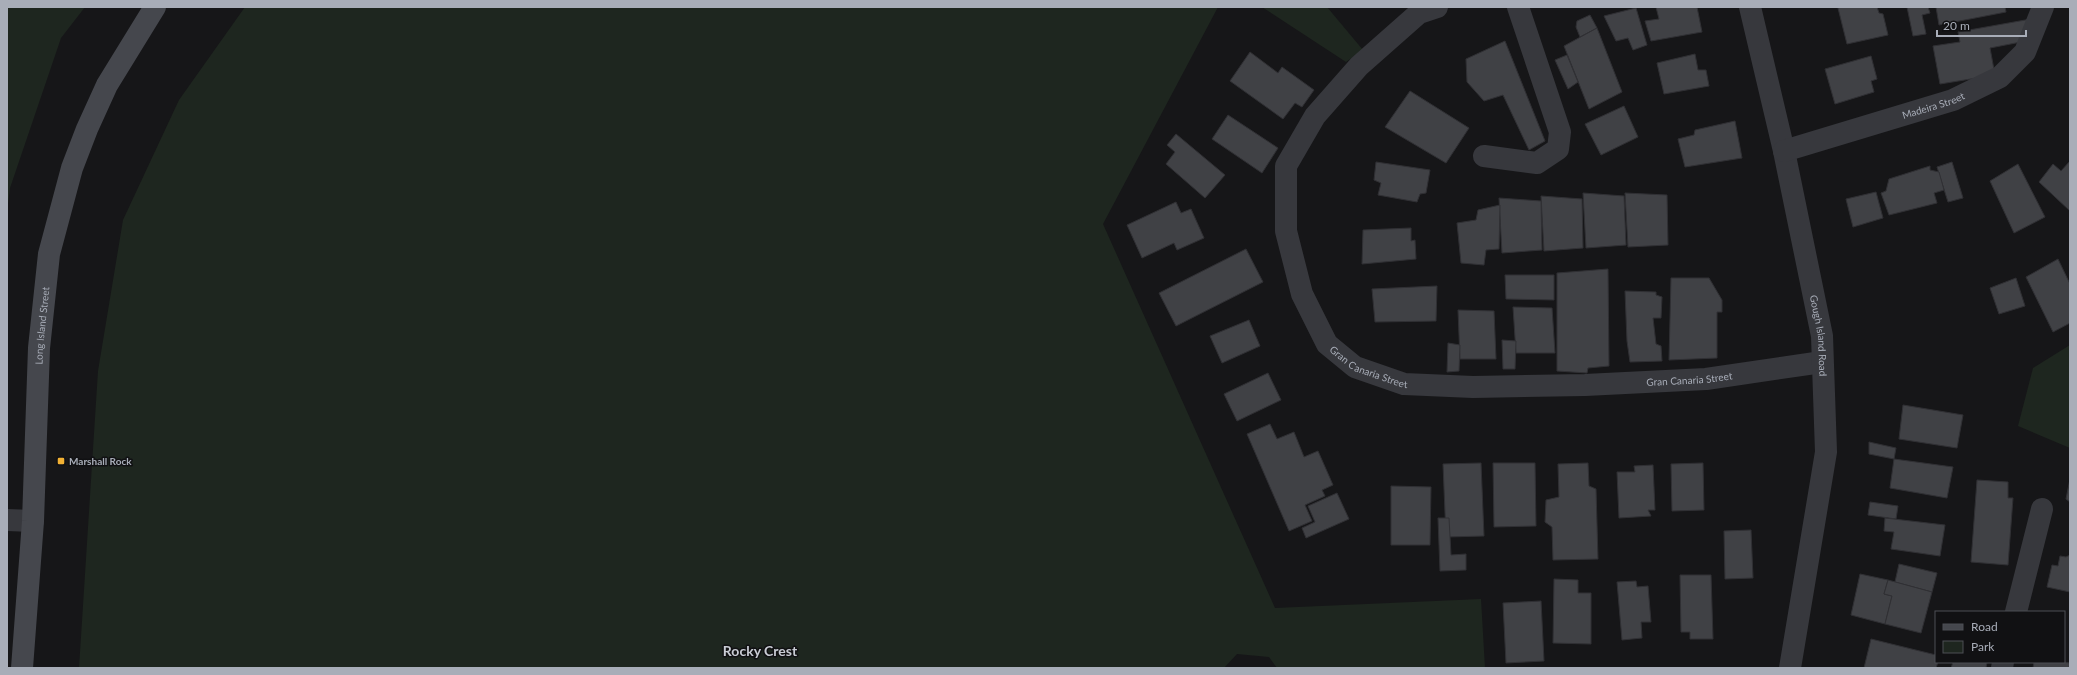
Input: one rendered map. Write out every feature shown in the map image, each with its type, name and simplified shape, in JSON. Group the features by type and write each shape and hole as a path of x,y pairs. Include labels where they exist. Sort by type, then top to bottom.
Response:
{"street":[{"name":"Long Island Street","path":"22,668 33,521 39,348 49,254 72,168 87,129 107,85 155,7"},
{"path":"1484,156 1537,163 1558,149 1560,132 1518,7"},
{"name":"Gough Island Road","path":"1750,7 1784,151 1822,336 1826,452 1790,668"},
{"name":"Madeira Street","path":"1784,151 1952,100 2000,77 2025,52 2043,7"},
{"name":"Gran Canaria Street","path":"1423,9 1359,66 1320,110 1286,166 1286,231 1302,294 1327,344 1355,367 1404,384 1474,387 1585,385 1706,379 1822,362"},
{"path":"2016,611 2042,509"},
{"path":"7,520 33,521"}],"green space":[{"path":"7,7 85,7 61,38 10,188 7,212"},
{"path":"245,7 1218,7 1103,224 1275,608 1481,599 1485,668 1277,668 1269,657 1237,654 1224,668 79,668 98,371 123,220 179,100"},
{"path":"1262,7 1327,7 1363,50 1346,62"},
{"path":"2070,345 2070,448 2018,426 2033,368"}],"building":[{"path":"1656,7 1697,7 1702,32 1651,41 1645,21 1659,19"},
{"path":"1877,7 1879,13 1883,14 1888,35 1847,44 1838,8"},
{"path":"1907,7 1928,7 1930,13 1922,15 1926,34 1913,36"},
{"path":"1936,7 2005,7 2006,12 1939,25"},
{"path":"1636,8 1647,45 1633,50 1628,38 1616,41 1604,16"},
{"path":"1590,15 1597,28 1580,37 1576,27 1577,21"},
{"path":"2031,19 2026,41 1990,48 1995,75 1940,84 1933,46 1960,42 1958,32"},
{"path":"1597,28 1622,92 1589,109 1564,46"},
{"path":"1505,41 1545,141 1529,150 1503,95 1484,101 1467,82 1466,59"},
{"path":"1250,52 1278,73 1282,67 1314,90 1302,107 1295,103 1283,119 1230,81"},
{"path":"1695,54 1698,70 1706,70 1709,86 1664,94 1657,63"},
{"path":"1567,55 1578,82 1568,89 1555,60"},
{"path":"1871,56 1877,79 1871,81 1874,92 1835,104 1825,69"},
{"path":"1410,91 1469,128 1446,163 1385,127"},
{"path":"1624,106 1638,137 1601,155 1585,124"},
{"path":"1228,115 1278,148 1262,173 1212,139"},
{"path":"1735,121 1742,158 1685,167 1678,139 1694,135 1695,130"},
{"path":"1176,134 1225,175 1205,198 1166,164 1175,152 1167,145"},
{"path":"2070,161 2070,211 2039,182 2053,164 2061,171"},
{"path":"1376,162 1430,170 1426,193 1420,194 1417,202 1378,195 1381,183 1374,180"},
{"path":"1952,162 1963,198 1948,202 1937,167"},
{"path":"2018,164 2045,217 2014,233 1990,181"},
{"path":"1930,166 1930,170 1939,172 1944,190 1934,193 1937,203 1889,215 1881,193 1886,191 1889,179"},
{"path":"1876,192 1883,218 1853,227 1846,199"},
{"path":"1583,193 1624,196 1626,245 1586,248"},
{"path":"1625,193 1667,195 1668,245 1628,247"},
{"path":"1541,196 1582,199 1583,248 1544,251"},
{"path":"1499,198 1541,201 1542,250 1502,253"},
{"path":"1176,202 1181,213 1191,209 1204,238 1177,250 1174,243 1142,258 1127,225"},
{"path":"1500,205 1499,249 1486,250 1484,265 1461,263 1457,223 1476,220 1478,210"},
{"path":"1411,228 1411,241 1415,240 1416,259 1362,264 1363,230"},
{"path":"1246,249 1263,282 1176,326 1159,293"},
{"path":"2058,259 2070,284 2070,323 2053,332 2026,277"},
{"path":"1608,269 1609,366 1588,368 1587,373 1557,371 1557,273"},
{"path":"1505,275 1554,275 1554,300 1506,299"},
{"path":"1671,278 1709,278 1722,300 1722,312 1717,312 1717,358 1669,360"},
{"path":"2016,278 2025,306 1999,314 1990,288"},
{"path":"1437,286 1436,321 1375,322 1372,289"},
{"path":"1625,291 1656,292 1656,295 1662,297 1661,318 1653,318 1656,344 1661,346 1662,361 1630,362 1627,341"},
{"path":"1513,307 1552,308 1555,353 1516,353"},
{"path":"1458,310 1494,311 1496,359 1460,359"},
{"path":"1249,320 1260,346 1222,363 1210,336"},
{"path":"1502,340 1516,341 1515,369 1503,369"},
{"path":"1448,343 1460,345 1459,371 1447,372"},
{"path":"1268,373 1281,400 1237,421 1224,394"},
{"path":"1903,405 1963,415 1957,448 1899,439"},
{"path":"1270,424 1277,439 1294,432 1304,457 1318,451 1333,485 1322,490 1325,496 1305,505 1312,521 1289,531 1247,434"},
{"path":"1869,442 1896,448 1894,459 1869,454"},
{"path":"1894,459 1953,467 1947,498 1890,488"},
{"path":"1481,463 1484,536 1446,537 1443,464"},
{"path":"1493,463 1535,463 1536,526 1494,527"},
{"path":"1588,463 1589,486 1596,489 1598,559 1553,560 1552,527 1545,522 1546,500 1559,497 1558,464"},
{"path":"1703,463 1704,510 1672,511 1671,464"},
{"path":"1653,465 1655,510 1648,510 1651,516 1619,518 1617,472 1635,472 1634,466"},
{"path":"2070,479 2070,502 2066,499"},
{"path":"1977,480 2008,482 2008,498 2013,498 2008,565 1971,562"},
{"path":"1391,486 1431,487 1430,545 1391,545"},
{"path":"1337,493 1349,519 1306,538 1302,528 1315,522 1308,506"},
{"path":"1870,502 1898,506 1896,519 1868,515"},
{"path":"1438,518 1449,518 1451,555 1466,554 1466,570 1440,571"},
{"path":"1885,518 1945,525 1940,556 1891,549 1894,532 1884,531"},
{"path":"1751,530 1753,578 1725,579 1724,531"},
{"path":"2070,555 2070,592 2047,587 2052,565 2058,566 2060,556 2066,557"},
{"path":"1899,564 1937,573 1932,592 1895,582"},
{"path":"1860,574 1888,580 1884,594 1892,596 1885,624 1851,615"},
{"path":"1680,575 1711,575 1713,639 1690,639 1690,632 1681,632"},
{"path":"1554,579 1578,580 1578,593 1591,593 1591,644 1553,643"},
{"path":"1888,580 1932,592 1921,633 1885,624 1892,596 1884,594"},
{"path":"1636,581 1637,587 1648,586 1651,622 1641,622 1642,638 1622,640 1617,582"},
{"path":"1541,601 1544,661 1506,663 1503,603"},
{"path":"1871,639 1935,655 1935,663 1938,663 1936,668 1864,668"},
{"path":"1953,663 1987,663 1986,668 1951,668"},
{"path":"2034,663 2070,663 2070,668 2033,668"}],"place":[{"name":"Marshall Rock","path":"61,461"}],"district":[{"name":"Rocky Crest","path":"760,650"}]}
